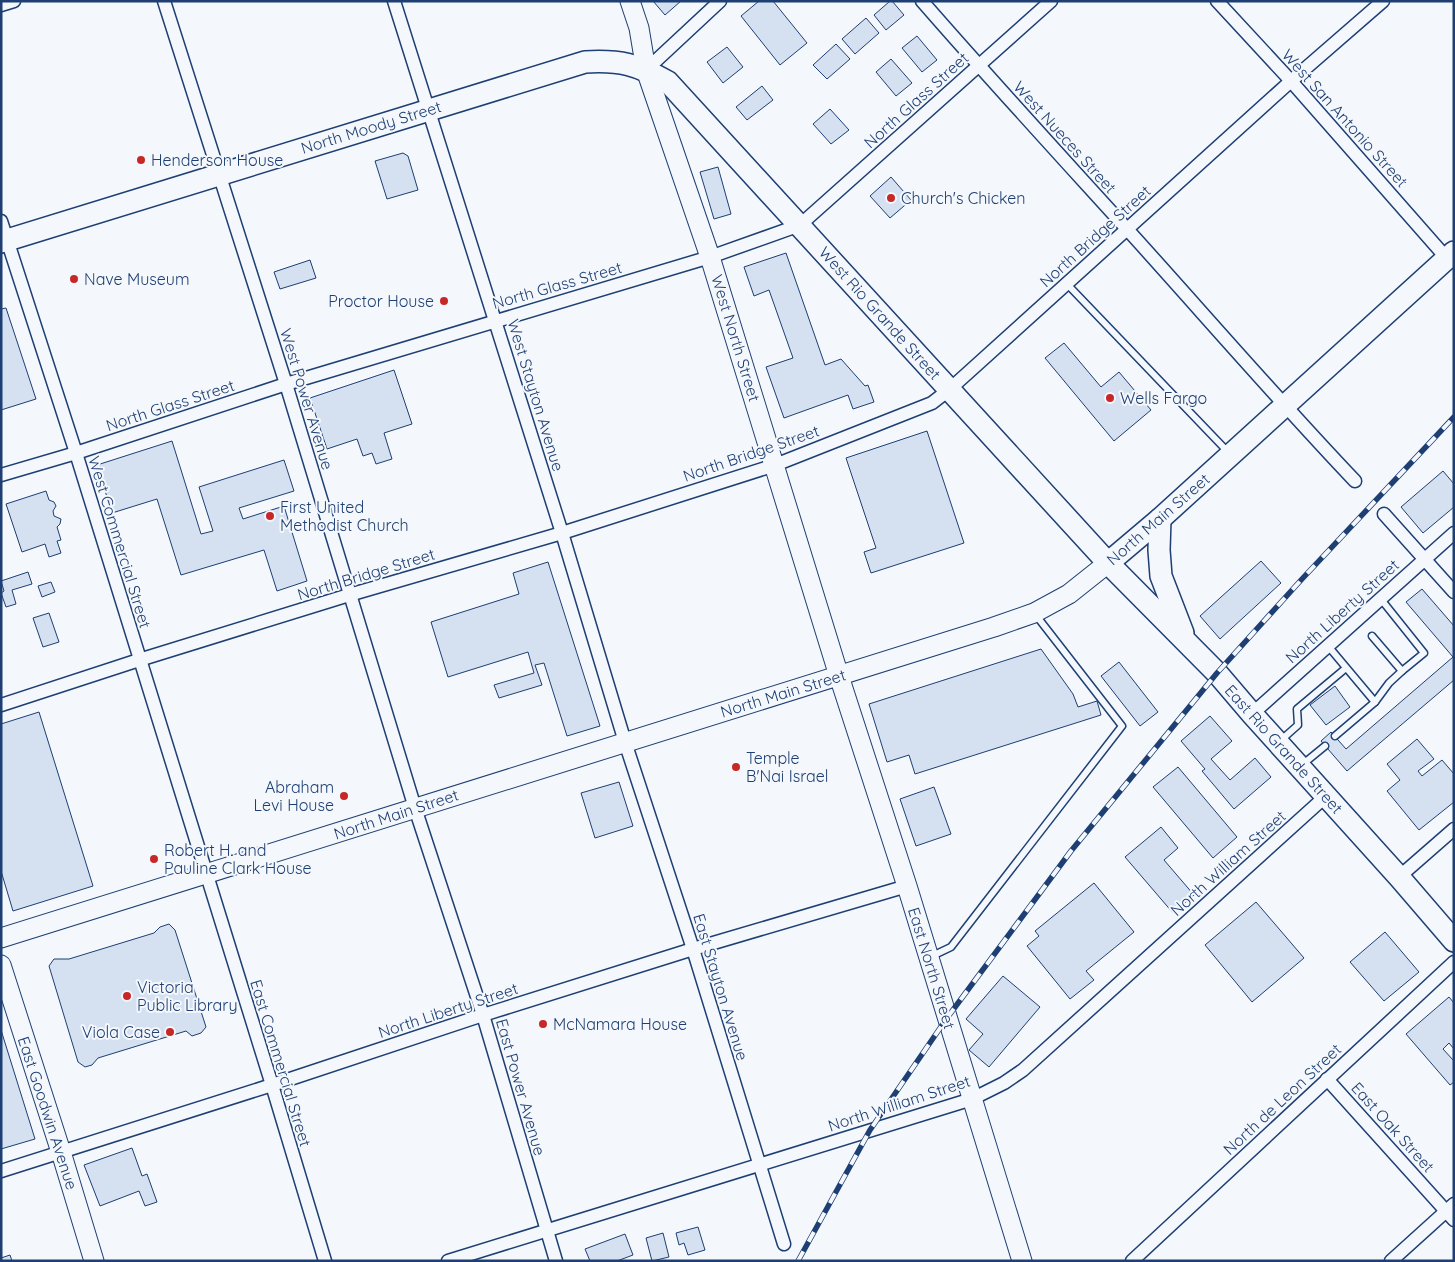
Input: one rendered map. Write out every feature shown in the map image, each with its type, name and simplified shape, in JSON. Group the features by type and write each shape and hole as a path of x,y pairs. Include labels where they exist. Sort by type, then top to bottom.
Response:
{"main road":[{"name":"North Moody Street","path":"3,234 218,174 585,62 611,60 646,70"},
{"name":"West Rio Grande Street","path":"646,70 668,82 1108,563"},
{"name":"North Main Street","path":"1108,563 1160,519 1230,454 1452,258"},
{"path":"1160,519 1159,550 1161,576 1186,642"},
{"name":"East Rio Grande Street","path":"1108,563 1217,673 1454,941"}],"street":[{"path":"1,5 14,1"},
{"name":"West Power Avenue","path":"164,1 286,384 415,808"},
{"name":"West Stayton Avenue","path":"394,1 562,534 625,742"},
{"name":"West North Street","path":"630,1 639,28 646,70 710,257 839,676"},
{"path":"646,70 720,1"},
{"name":"West Nueces Street","path":"922,1 978,66 1127,229 1284,406 1355,481"},
{"name":"North Glass Street","path":"1,475 76,453 286,384 710,257 800,225 1051,1"},
{"name":"West San Antonio Street","path":"1217,1 1452,258"},
{"name":"North Bridge Street","path":"1,705 139,660 562,534 775,465 932,403 950,389 1291,81 1383,1"},
{"name":"West Commercial Street","path":"3,234 76,453 206,874"},
{"path":"1384,514 1454,592"},
{"name":"North Liberty Street","path":"1252,714 1454,533"},
{"name":"North Main Street","path":"1,938 839,676 1034,613 1070,594 1108,563"},
{"name":"East North Street","path":"839,676 907,886 1022,1261"},
{"name":"East Stayton Avenue","path":"625,742 693,949 784,1244"},
{"name":"North William Street","path":"448,1261 972,1099 1023,1070 1326,796"},
{"name":"East Power Avenue","path":"415,808 483,1015 556,1261"},
{"path":"1399,877 1454,829"},
{"name":"East Commercial Street","path":"206,874 272,1085 324,1261"},
{"name":"North Liberty Street","path":"1,1171 272,1085 483,1015 693,949 907,886"},
{"name":"North de Leon Street","path":"1132,1261 1454,962"},
{"name":"East Goodwin Avenue","path":"1,965 62,1152 94,1261"},
{"name":"East Oak Street","path":"1327,1079 1451,1212"},
{"path":"1391,1261 1451,1212"}],"lane":[{"path":"1066,283 1230,454"},
{"path":"1335,736 1375,702 1389,683 1424,653 1380,598"},
{"path":"929,957 951,947 1122,726 1034,613"},
{"path":"1372,636 1402,671"},
{"path":"1328,646 1375,702"},
{"path":"1278,743 1298,725 1297,709 1346,668"},
{"path":"1300,767 1325,746"}],"building":[{"path":"653,1 681,1 665,15"},
{"path":"759,1 773,1 807,43 780,65 741,16"},
{"path":"890,1 904,15 886,30 874,15"},
{"path":"866,18 879,33 855,54 842,39"},
{"path":"917,36 937,60 922,72 902,48"},
{"path":"836,44 850,59 827,79 813,65"},
{"path":"727,47 743,67 723,83 707,62"},
{"path":"891,59 912,83 896,96 876,72"},
{"path":"762,86 773,100 747,120 736,107"},
{"path":"830,109 849,130 831,144 813,124"},
{"path":"403,153 408,156 418,190 387,199 375,161"},
{"path":"718,167 731,214 714,219 700,172"},
{"name":"Church's Chicken","path":"891,177 911,200 890,218 870,196"},
{"path":"786,253 825,365 841,359 865,386 868,385 874,402 853,409 848,395 784,418 766,367 793,358 769,290 754,296 744,267"},
{"path":"310,260 316,278 280,289 274,272"},
{"path":"6,308 36,399 1,410 1,309"},
{"name":"Wells Fargo","path":"1064,343 1101,387 1119,372 1151,410 1114,441 1045,358"},
{"path":"394,370 412,424 384,433 392,459 376,464 372,453 363,456 357,439 327,449 310,398"},
{"path":"927,431 964,543 871,573 864,552 876,548 846,458"},
{"name":"First United Methodist Church","path":"172,441 201,534 213,531 199,487 284,460 294,491 239,508 243,519 284,506 307,581 277,591 264,550 181,575 157,499 112,513 97,465"},
{"path":"1443,471 1454,484 1454,507 1423,533 1401,507"},
{"path":"46,491 49,500 54,502 56,506 53,511 54,516 61,519 57,527 61,540 57,541 61,553 49,557 45,544 22,552 6,504"},
{"path":"1261,561 1281,583 1220,639 1200,616"},
{"path":"548,562 600,726 567,736 544,663 535,665 542,685 499,698 494,685 534,673 528,652 448,677 431,622 519,594 513,573"},
{"path":"28,572 32,584 12,590 16,604 6,607 1,593 4,591 1,581"},
{"path":"51,582 55,592 42,597 38,586"},
{"path":"1422,589 1454,626 1454,680 1347,771 1321,741 1331,732 1346,749 1453,657 1406,602"},
{"path":"49,613 59,642 43,647 33,618"},
{"path":"1041,649 1073,694 1078,707 1097,701 1101,715 915,774 909,755 887,762 869,704"},
{"path":"1119,662 1158,712 1140,726 1101,676"},
{"path":"1335,686 1350,707 1326,725 1310,705"},
{"path":"39,712 93,886 13,911 1,871 1,724"},
{"path":"1210,716 1232,741 1211,759 1230,780 1255,758 1271,777 1234,809 1202,771 1205,769 1181,741"},
{"path":"1417,739 1434,759 1418,771 1422,776 1442,760 1454,774 1454,802 1419,830 1387,791 1400,780 1387,764"},
{"path":"1178,767 1237,837 1213,858 1153,787"},
{"path":"619,782 633,826 595,838 581,793"},
{"path":"934,787 951,834 916,846 900,799"},
{"path":"1161,827 1178,848 1164,860 1194,895 1173,913 1125,857"},
{"path":"1094,883 1134,932 1086,971 1094,980 1070,999 1027,946 1039,936 1035,931"},
{"path":"1256,902 1304,958 1252,1002 1205,945"},
{"name":"Victoria Public Library","path":"169,924 175,930 206,1027 201,1033 192,1036 186,1031 98,1058 92,1065 85,1067 78,1062 49,966 54,959 69,959 154,933 160,927"},
{"path":"1385,932 1419,972 1384,1001 1350,962"},
{"path":"1003,976 1040,1007 989,1067 969,1050 983,1034 966,1019"},
{"path":"1449,997 1454,1003 1454,1049 1449,1043 1443,1049 1454,1061 1454,1082 1450,1085 1406,1034"},
{"path":"1,1030 35,1139 1,1149"},
{"path":"132,1148 142,1176 147,1174 157,1202 145,1206 139,1191 100,1206 84,1165"},
{"path":"698,1227 705,1250 688,1255 684,1243 679,1245 676,1233"},
{"path":"663,1233 669,1257 652,1261 646,1238"},
{"path":"625,1234 633,1255 617,1261 590,1261 585,1249"},
{"path":"10,1255 12,1261 1,1261 1,1258"}],"railway":[{"path":"798,1261 870,1130 947,1018 1071,851 1217,673 1454,417"}],"place":[{"name":"Henderson House","path":"141,160"},
{"name":"Church's Chicken","path":"891,198"},
{"name":"Nave Museum","path":"74,279"},
{"name":"Proctor House","path":"444,301"},
{"name":"Wells Fargo","path":"1110,398"},
{"name":"First United Methodist Church","path":"270,516"},
{"name":"Temple B'Nai Israel","path":"736,767"},
{"name":"Abraham Levi House","path":"344,796"},
{"name":"Robert H. and Pauline Clark House","path":"154,859"},
{"name":"Victoria Public Library","path":"127,996"},
{"name":"McNamara House","path":"543,1024"},
{"name":"Viola Case","path":"170,1032"}]}
